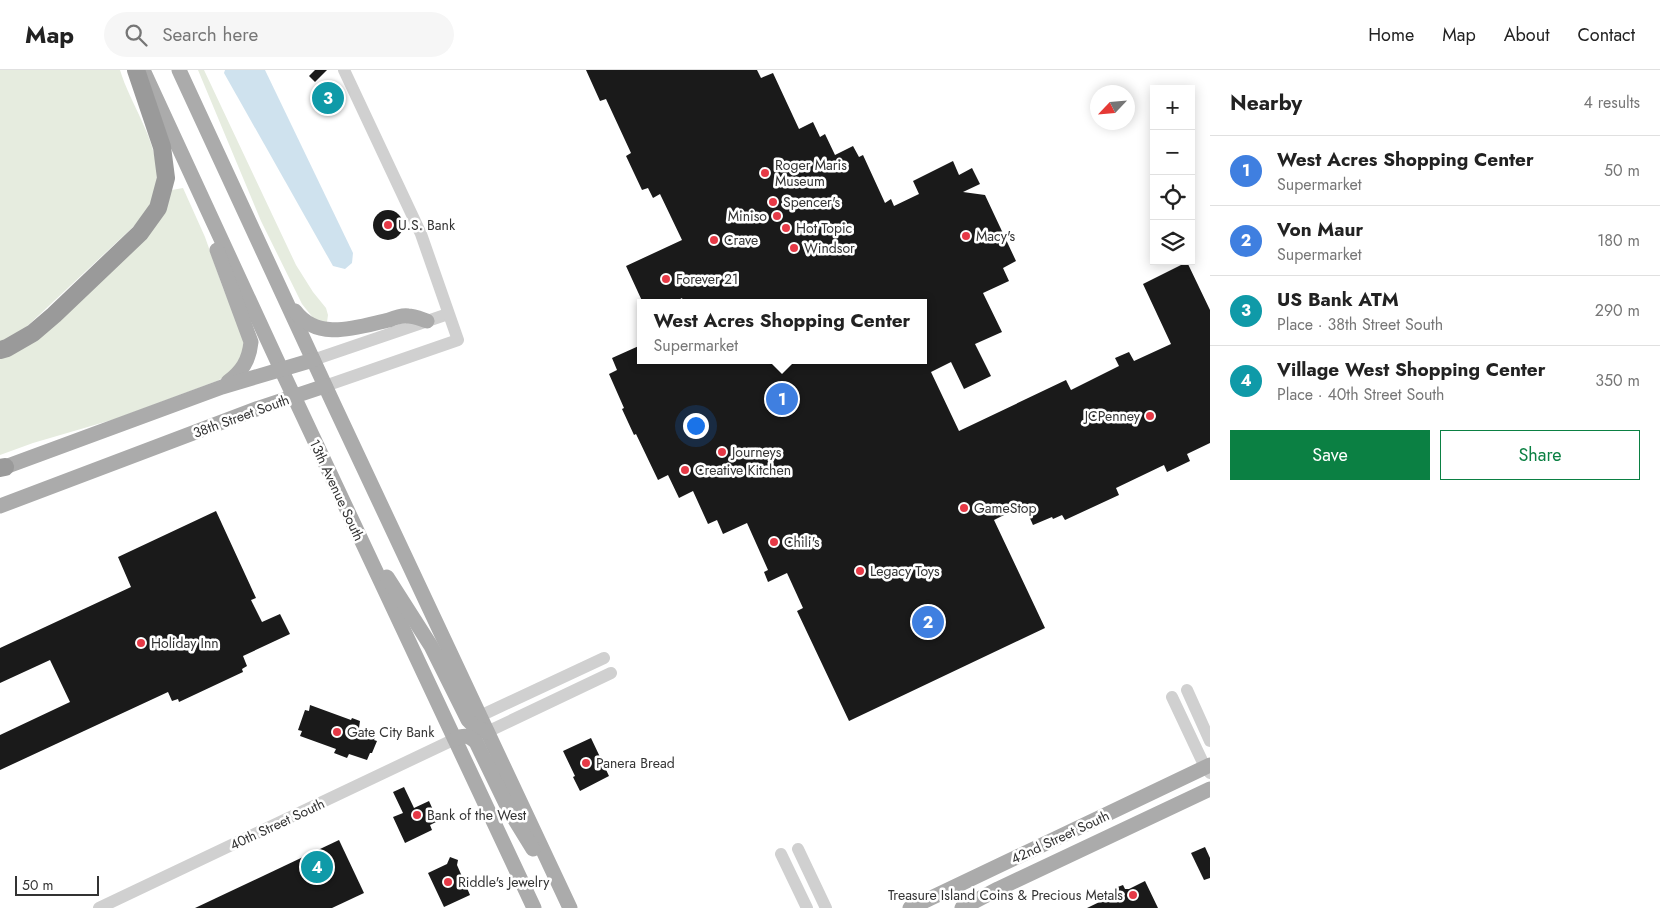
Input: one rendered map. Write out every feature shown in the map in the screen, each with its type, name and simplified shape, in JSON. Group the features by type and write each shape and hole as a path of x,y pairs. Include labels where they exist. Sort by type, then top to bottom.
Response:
{"highway":[{"path":"0,350 7,348 32,333 54,315 140,233 158,208 166,178 162,147 136,70"}],"main road":[{"name":"13th Avenue South","path":"143,70 280,369 534,908"},
{"path":"180,70 325,386 570,908"},
{"path":"197,187 218,255 251,342 250,355 245,366 222,386"},
{"path":"285,298 299,317 308,324 320,329 339,331 407,316 427,321"},
{"path":"2,468 222,386 313,360"},
{"name":"38th Street South","path":"0,506 293,396 325,386"},
{"path":"360,539 431,646 468,720 474,726 487,732"},
{"path":"455,739 463,735 469,736 476,742 509,810 538,857 560,887"},
{"name":"42nd Street South","path":"910,908 1208,769"},
{"name":"42nd Street South","path":"962,908 998,889 1210,789"}],"street":[{"name":"38th Street South","path":"325,386 458,340 421,234 344,70"},
{"path":"313,360 448,314"},
{"path":"480,716 604,658"},
{"path":"487,732 611,673"},
{"path":"1187,690 1210,741"},
{"path":"1172,697 1208,769"},
{"name":"40th Street South","path":"99,908 455,739"},
{"path":"798,849 826,908"},
{"path":"781,854 806,908"}],"shaded area":[{"path":"0,70 120,70 149,138 157,173 155,190 148,208 134,226 22,331 0,342"},
{"path":"198,70 204,70 296,265 313,292 326,308 327,322 314,319 302,304 261,221"},
{"path":"183,188 205,237 223,288 244,338 244,351 239,363 229,374 217,381 115,419 33,443 0,455 0,358 172,190"}],"water":[{"path":"225,70 265,70 353,253 352,263 345,269 333,266 224,73"}],"building":[{"path":"315,70 327,70 315,82 309,76"},
{"path":"586,70 757,70 761,78 773,73 799,129 813,122 820,137 825,134 835,155 853,146 859,157 863,155 885,203 891,199 894,206 919,194 913,181 953,161 959,175 972,168 980,184 963,192 985,195 1016,261 1003,268 1009,281 983,293 1002,332 975,344 991,376 964,389 951,362 931,372 959,431 1066,380 1071,390 1119,366 1115,358 1129,352 1134,361 1171,344 1143,284 1181,265 1188,265 1210,310 1210,443 1187,454 1190,461 1167,472 1164,465 1116,488 1119,495 1065,520 1062,515 1033,525 1024,505 994,520 1045,628 849,721 797,611 803,608 787,573 768,582 764,572 768,570 747,523 723,534 717,520 708,524 693,491 679,498 668,475 658,480 636,434 634,435 609,374 617,370 612,358 637,347 637,364 927,364 927,299 641,299 626,266 682,240 660,194 653,198 648,188 642,190 626,156 631,153 606,99 600,101"},
{"name":"U.S. Bank","path":"388,210 399,214 403,225 399,236 388,240 377,236 373,225 377,214"},
{"name":"Holiday Inn","path":"216,511 256,598 251,600 262,622 280,614 290,634 243,656 247,666 242,669 243,672 179,702 178,699 172,701 168,692 0,770 0,735 70,702 50,660 0,683 0,648 131,587 118,557"},
{"name":"Gate City Bank","path":"310,705 351,720 352,718 360,721 359,728 377,734 374,740 377,741 367,760 349,754 347,758 334,753 336,749 300,736 302,731 298,730 305,710 309,711"},
{"name":"Panera Bread","path":"591,738 609,776 580,791 563,751"},
{"name":"Bank of the West","path":"404,787 414,808 429,801 438,821 430,825 432,830 405,843 393,817 403,813 393,792"},
{"path":"339,840 364,893 332,908 195,908"},
{"path":"1205,847 1210,858 1210,878 1204,880 1191,853"},
{"name":"Riddle's Jewelry","path":"450,857 458,860 457,865 470,895 444,907 428,873 447,864"},
{"name":"Treasure Island Coins & Precious Metals","path":"1145,881 1158,908 1087,908 1117,893 1115,888 1123,885 1125,889 1129,889"}],"place":[{"name":"US Bank ATM","path":"328,98"},
{"name":"Roger Maris Museum","path":"765,173"},
{"name":"Spencer's","path":"773,202"},
{"name":"Miniso","path":"777,216"},
{"name":"U.S. Bank","path":"388,225"},
{"name":"Hot Topic","path":"786,228"},
{"name":"Macy's","path":"966,236"},
{"name":"Crave","path":"714,240"},
{"name":"Windsor","path":"794,248"},
{"name":"Forever 21","path":"666,279"},
{"name":"West Acres Shopping Center","path":"782,399"},
{"name":"JCPenney","path":"1150,416"},
{"name":"Journeys","path":"722,452"},
{"name":"Creative Kitchen","path":"685,470"},
{"name":"GameStop","path":"964,508"},
{"name":"Chili's","path":"774,542"},
{"name":"Legacy Toys","path":"860,571"},
{"name":"Von Maur","path":"928,622"},
{"name":"Holiday Inn","path":"141,643"},
{"name":"Gate City Bank","path":"337,732"},
{"name":"Panera Bread","path":"586,763"},
{"name":"Bank of the West","path":"417,815"},
{"name":"Village West Shopping Center","path":"317,867"},
{"name":"Riddle's Jewelry","path":"448,882"},
{"name":"Treasure Island Coins & Precious Metals","path":"1133,895"}]}
